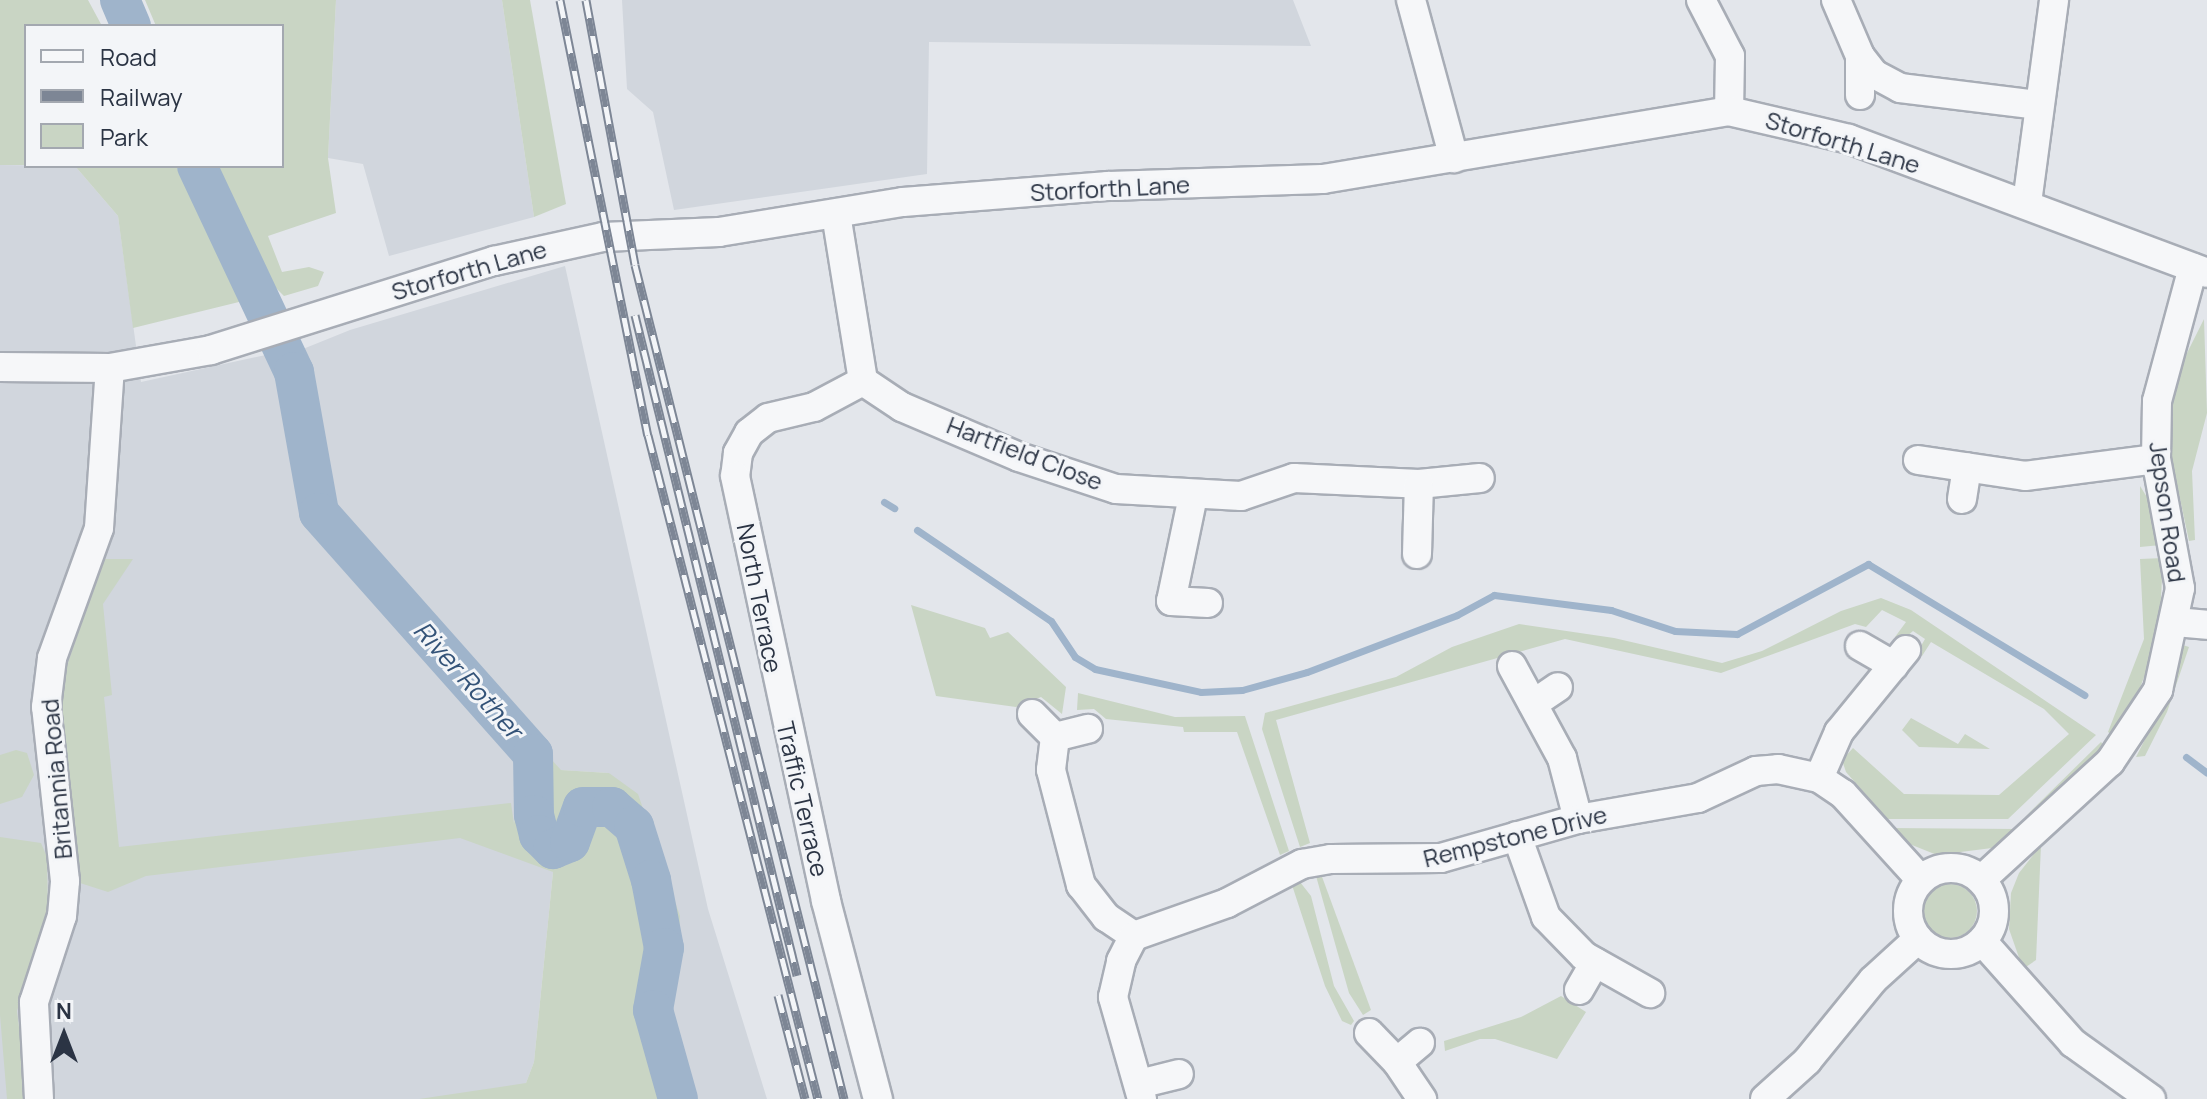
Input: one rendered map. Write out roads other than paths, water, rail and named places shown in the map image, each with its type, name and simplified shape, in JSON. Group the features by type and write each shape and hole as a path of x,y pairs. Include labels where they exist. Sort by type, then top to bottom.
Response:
{"street":[{"path":"1411,0 1454,158"},
{"path":"1701,0 1730,56 1729,111"},
{"path":"1836,0 1860,56 1874,74 1900,88 2039,105"},
{"path":"2027,203 2054,0"},
{"path":"1860,56 1860,95"},
{"name":"Storforth Lane","path":"0,367 110,368 252,341 373,298 548,248 644,232 719,232 903,202 1108,186 1323,179 1729,111 1849,139 2200,270"},
{"path":"836,214 863,381"},
{"name":"Jepson Road","path":"1981,880 2121,749 2158,690 2180,588 2174,537 2156,459 2157,401 2200,270"},
{"name":"Britannia Road","path":"39,1099 34,1002 62,916 65,881 46,707 52,658 99,528 110,368"},
{"name":"Hartfield Close","path":"863,381 891,401 1019,457 1116,489 1193,496 1260,493 1304,478 1419,484 1480,478"},
{"name":"North Terrace","path":"780,696 740,501 738,453 749,433 768,418 814,407 863,381"},
{"path":"1918,460 2025,476 2156,459"},
{"path":"1962,499 1967,467"},
{"path":"1417,554 1419,484"},
{"path":"1193,496 1171,601 1208,603"},
{"path":"2175,622 2207,625"},
{"path":"1819,778 1839,732 1900,658 1860,646"},
{"path":"1512,666 1562,758 1578,819"},
{"path":"1533,704 1558,687"},
{"name":"Traffic Terrace","path":"780,696 826,901 878,1099"},
{"path":"1032,714 1055,737"},
{"path":"1055,737 1088,729"},
{"path":"1055,737 1051,770 1081,885 1106,917 1134,936 1121,961 1113,997 1140,1092 1179,1074"},
{"name":"Rempstone Drive","path":"1134,936 1227,903 1302,864 1331,859 1422,861 1578,819 1698,798 1756,771 1778,769 1819,778 1843,794 1921,880"},
{"path":"1517,836 1546,917 1595,962 1650,993"},
{"path":"1951,867 1981,880 1994,904 1990,930 1982,941 1971,950 1942,954 1918,939 1907,909 1921,880 1951,867"},
{"path":"1765,1099 1918,939"},
{"path":"1982,941 2073,1043 2143,1097"},
{"path":"1579,990 1595,962"},
{"path":"1369,1033 1397,1062 1422,1099"},
{"path":"1397,1062 1420,1043"}],"waterway":[{"name":"River Rother","path":"120,0 130,24"},
{"name":"River Rother","path":"198,168 294,372 319,513 533,754 534,815 539,835 553,849 570,842 583,807 612,807 634,826 651,880 664,948 653,1010 678,1099"},
{"path":"884,502 894,508"},
{"path":"917,530 1051,621 1075,657 1095,669 1201,692 1242,690 1307,672 1457,615 1494,595 1611,610 1675,631 1737,634 1868,564 2084,695"},
{"path":"2186,757 2207,773"}],"railway":[{"path":"560,0 648,435 818,1099"},
{"path":"586,0 635,265 844,1099"},
{"path":"635,315 797,975"},
{"path":"778,995 805,1099"}]}
